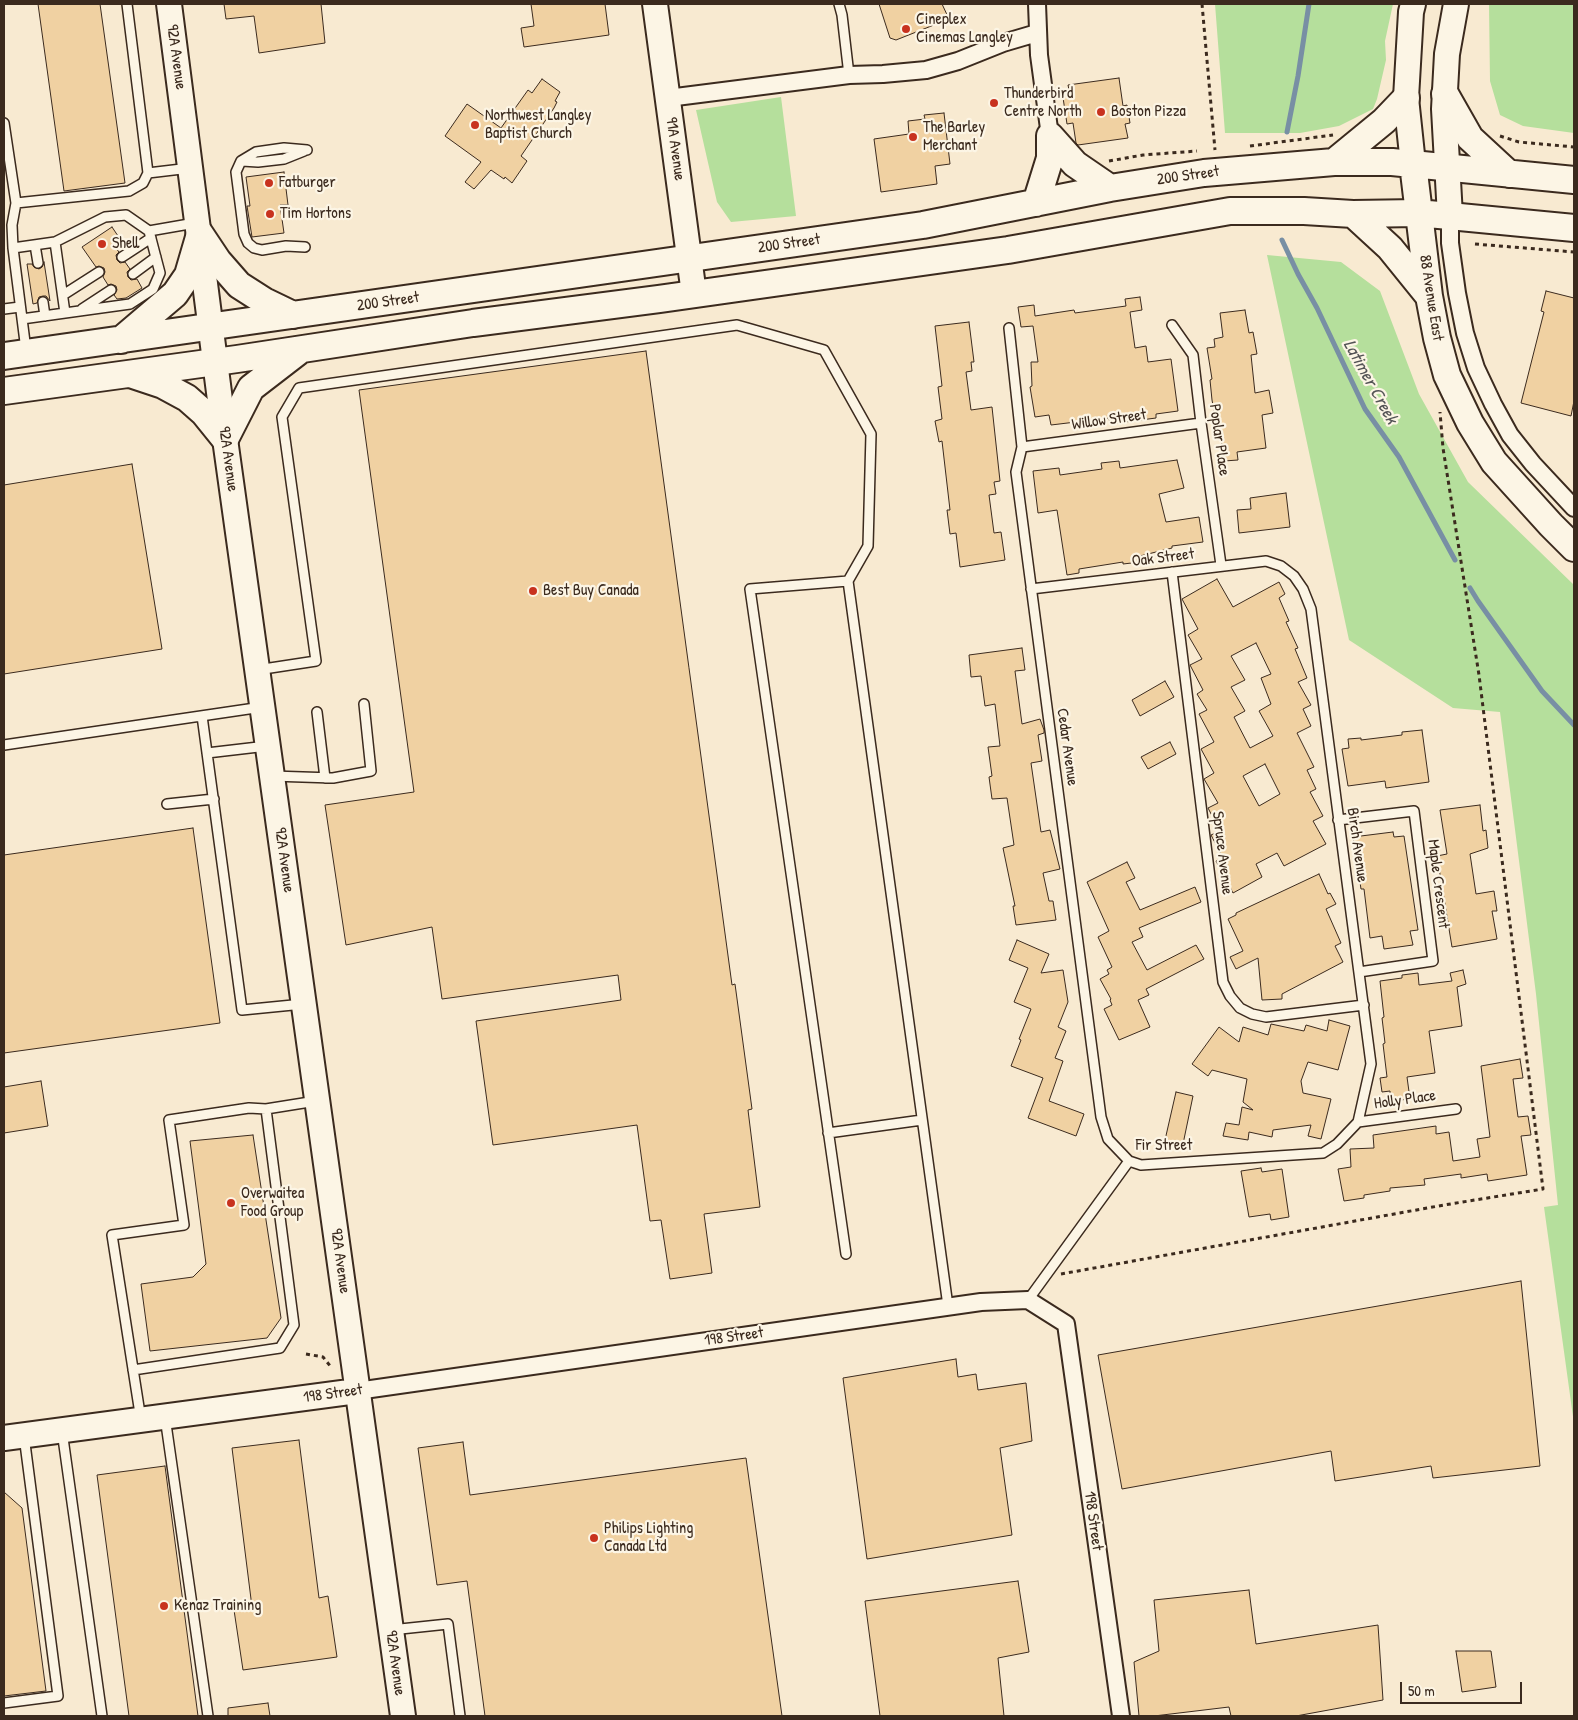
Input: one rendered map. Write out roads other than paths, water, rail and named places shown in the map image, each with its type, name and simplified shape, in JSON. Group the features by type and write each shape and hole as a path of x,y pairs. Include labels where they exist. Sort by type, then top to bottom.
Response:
{"main road":[{"path":"1445,94 1470,138 1509,174"},
{"path":"1334,162 1384,121 1406,98"},
{"path":"1050,136 1075,164 1110,188"},
{"path":"1036,203 1050,158 1050,136"},
{"name":"200 Street","path":"15,355 923,225 1110,188 1204,173 1334,162 1392,162 1574,180"},
{"name":"88 Avenue East","path":"1413,164 1429,296 1436,338 1447,375 1470,422 1494,462 1574,548"},
{"name":"200 Street","path":"4,391 300,350 473,323 1008,250 1230,211 1304,211 1353,214 1418,213 1574,228"},
{"path":"1353,214 1390,248 1429,296"},
{"path":"199,228 218,261 239,286 293,315"},
{"path":"121,340 175,294 188,275 199,228"},
{"path":"130,374 163,385 187,398 204,413 225,439 250,388 300,350"}],"street":[{"name":"92A Avenue","path":"169,4 225,439 402,1716"},
{"name":"91A Avenue","path":"655,4 694,294"},
{"path":"1037,4 1037,33 1050,136"},
{"name":"88 Avenue East","path":"1413,4 1406,98 1413,164"},
{"name":"88 Avenue East","path":"1456,4 1447,54 1444,109 1450,242 1456,294 1476,368 1493,404 1510,434 1533,464 1574,508"},
{"path":"668,98 849,75 926,70 958,61 1003,43 1037,33"},
{"name":"198 Street","path":"14,1437 358,1391 948,1306 981,1302 1028,1300 1066,1324 1121,1716"}],"lane":[{"path":"16,203 129,191 143,184 148,173 128,4"},
{"path":"839,4 849,75"},
{"path":"4,123 16,203 12,225 13,248 22,319 15,355"},
{"path":"305,247 286,246 262,250 254,248 248,243 244,234 236,172 242,161 256,152 284,148 307,150"},
{"path":"148,173 191,168"},
{"path":"4,242 13,248 55,242 105,217 126,215 150,235 160,273 153,289 130,304 22,319"},
{"path":"122,257 150,235 199,228"},
{"path":"55,242 65,313"},
{"path":"35,245 38,263"},
{"path":"133,274 156,257"},
{"path":"63,295 99,272"},
{"path":"80,311 111,290"},
{"path":"43,302 45,316"},
{"path":"4,310 20,307"},
{"path":"257,670 316,661 282,417 298,388 737,325 824,350 871,434 868,546 848,581 948,1306"},
{"name":"Poplar Place","path":"1172,325 1193,355 1221,565"},
{"name":"Cedar Avenue","path":"1009,328 1022,447 1016,472 1101,1117 1108,1139 1129,1161"},
{"name":"Willow Street","path":"1022,447 1201,423"},
{"name":"Oak Street","path":"1032,589 1266,561 1281,566 1294,576"},
{"name":"Spruce Avenue","path":"1172,572 1223,982 1230,996 1240,1008 1252,1014 1266,1017 1364,1005"},
{"name":"Birch Avenue","path":"1294,576 1303,590 1311,609 1371,1064 1358,1122"},
{"path":"846,1254 750,589 848,581"},
{"path":"272,776 333,778 371,771 364,704"},
{"path":"4,745 262,707"},
{"path":"317,712 325,778"},
{"path":"202,716 242,1010 303,1004"},
{"path":"208,753 268,746"},
{"path":"167,804 214,799"},
{"name":"Maple Crescent","path":"1338,820 1414,811 1434,961 1359,972"},
{"path":"140,1420 112,1235 184,1225 169,1120 249,1108 266,1109 317,1101"},
{"name":"Holly Place","path":"1358,1122 1456,1108"},
{"path":"133,1370 280,1348 294,1325 266,1109"},
{"path":"828,1132 922,1120"},
{"name":"Fir Street","path":"1028,1300 1129,1161 1141,1164 1323,1153 1337,1144 1358,1122"},
{"path":"165,1417 208,1716"},
{"path":"62,1431 102,1716"},
{"path":"4,1703 58,1696 14,1437"},
{"path":"391,1630 448,1624 460,1716"}],"waterway":[{"name":"Latimer Creek","path":"1287,132 1309,4"},
{"name":"Latimer Creek","path":"1282,240 1365,409 1399,457 1455,560"},
{"name":"Latimer Creek","path":"1470,588 1542,691 1574,725"}],"place":[{"name":"Cineplex Cinemas Langley","path":"906,29"},
{"name":"Thunderbird Centre North","path":"994,103"},
{"name":"Boston Pizza","path":"1101,112"},
{"name":"Northwest Langley Baptist Church","path":"475,125"},
{"name":"The Barley Merchant","path":"913,137"},
{"name":"Fatburger","path":"269,183"},
{"name":"Tim Hortons","path":"270,214"},
{"name":"Shell","path":"102,244"},
{"name":"Best Buy Canada","path":"533,591"},
{"name":"Overwaitea Food Group","path":"231,1203"},
{"name":"Philips Lighting Canada Ltd","path":"594,1538"},
{"name":"Kenaz Training","path":"164,1606"}]}
